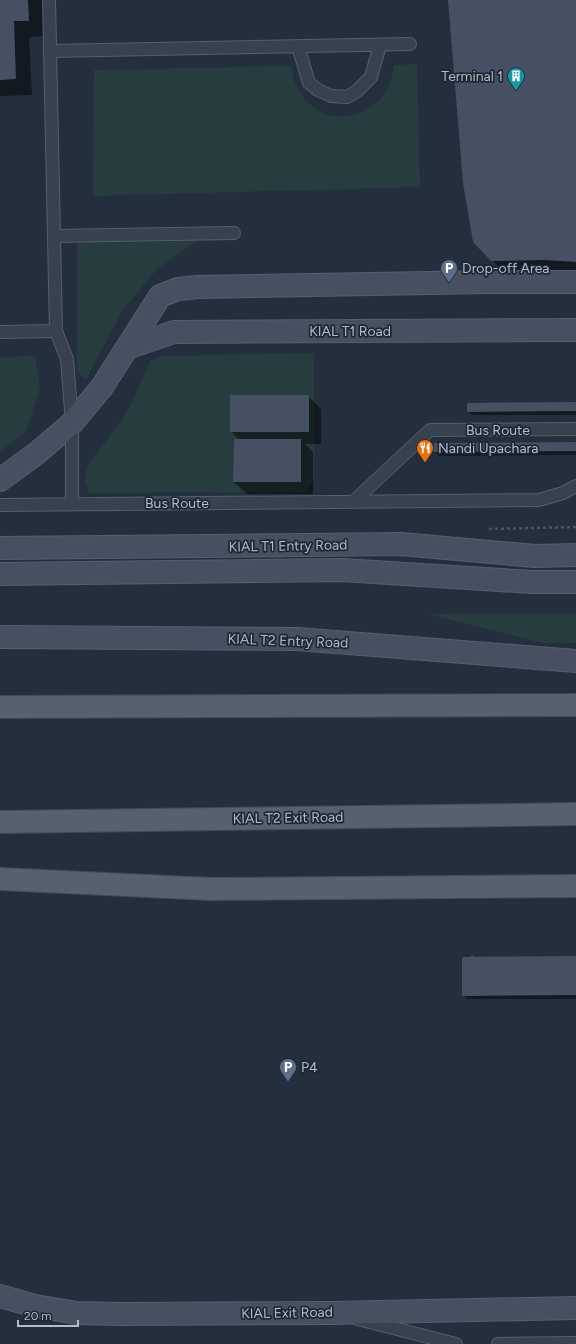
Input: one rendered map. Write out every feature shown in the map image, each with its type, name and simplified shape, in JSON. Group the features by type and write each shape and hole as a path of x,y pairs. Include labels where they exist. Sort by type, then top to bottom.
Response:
{"main road":[{"path":"0,480 37,453 72,423 102,387 160,296 178,289 198,287 480,282 576,282"},
{"name":"KIAL T1 Road","path":"127,348 174,332 576,330"},
{"name":"KIAL T1 Entry Road","path":"0,548 401,544 535,556 576,555"},
{"name":"KIAL T1 Entry Road","path":"0,574 342,570 532,582 576,582"},
{"name":"KIAL T2 Entry Road","path":"0,637 297,639 576,661"},
{"path":"0,707 576,705"},
{"name":"KIAL T2 Exit Road","path":"0,822 576,814"},
{"path":"0,878 211,889 576,886"},
{"name":"KIAL Exit Road","path":"0,1296 35,1306 77,1313 128,1314 331,1312 576,1308"},
{"path":"0,1313 77,1313"}],"lane":[{"path":"49,0 56,331 67,359 72,423 72,504"},
{"path":"50,51 410,44"},
{"path":"298,46 309,83 318,90 332,96 347,97 357,91 371,77 380,45"},
{"path":"54,236 234,233"},
{"path":"0,332 56,331"},
{"name":"Bus Route","path":"354,502 430,430 576,430"},
{"name":"Bus Route","path":"0,505 540,500 563,493 576,486"},
{"path":"331,1312 456,1344"},
{"path":"498,1344 576,1343"}],"path":[{"path":"472,956 472,993 576,993"}],"green space":[{"path":"417,64 420,187 93,196 94,70 291,66 298,89 310,104 326,114 343,116 361,113 376,103 388,87 394,65"},
{"path":"196,241 157,269 123,310 86,380 77,372 77,243"},
{"path":"314,353 314,478 306,492 89,493 85,481 87,467 121,421 131,404 150,361 162,356"},
{"path":"35,356 40,388 26,432 0,451 0,357"},
{"path":"576,613 576,643 544,643 428,614"}],"building":[{"path":"0,0 28,0 29,21 14,21 16,79 0,80"},
{"name":"Terminal 1","path":"448,0 576,0 576,262 545,260 491,261 473,242 463,183"},
{"path":"230,395 309,395 309,432 230,432"},
{"path":"576,402 576,411 467,412 467,403"},
{"path":"234,439 301,439 301,482 233,482"},
{"path":"576,442 576,451 434,452 434,443"},
{"path":"576,956 576,995 462,996 462,957"}],"place":[{"name":"Terminal 1","path":"516,91"},
{"name":"Drop-off Area","path":"449,283"},
{"name":"Nandi Upachara","path":"425,463"},
{"name":"P4","path":"288,1082"}]}
